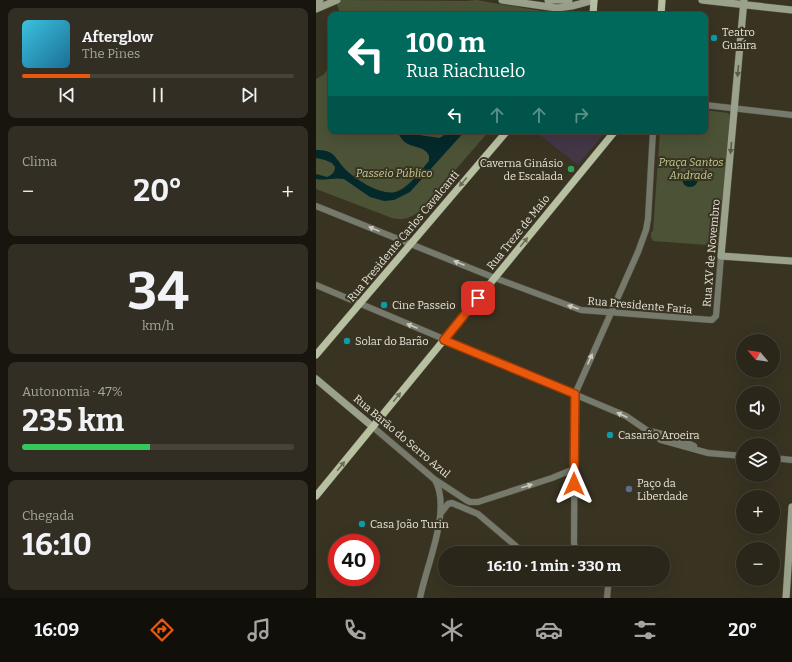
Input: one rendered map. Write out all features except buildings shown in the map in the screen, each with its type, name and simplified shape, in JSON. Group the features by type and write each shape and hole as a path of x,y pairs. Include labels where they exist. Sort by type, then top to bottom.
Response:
{"main road":[{"path":"316,2 320,0"},
{"path":"316,9 337,0"},
{"path":"502,0 557,8 572,6 594,0 593,12"},
{"path":"548,0 569,0"},
{"path":"661,12 662,0"},
{"path":"702,0 744,2 792,10"},
{"name":"Rua XV de Novembro","path":"721,256 744,2"},
{"name":"Rua Presidente Carlos Cavalcanti","path":"316,355 504,134"},
{"name":"Rua Treze de Maio","path":"316,496 613,134"},
{"path":"721,256 792,261"},
{"name":"Rua Barão do Serro Azul","path":"316,379 373,427"},
{"path":"786,598 792,507"}],"street":[{"path":"708,106 792,115"},
{"path":"575,546 575,394 638,252 646,230 648,219 653,134"},
{"name":"Rua Presidente Faria","path":"316,206 495,278 581,310 710,321 716,316"},
{"name":"Rua XV de Novembro","path":"716,316 721,256"},
{"path":"316,285 626,416 661,440 705,452 736,455"},
{"name":"Rua Barão do Serro Azul","path":"373,427 434,479 466,500 478,502"},
{"path":"780,459 792,460"},
{"path":"478,514 478,502 552,478 574,469"},
{"path":"420,598 441,513 439,490 434,479"},
{"path":"441,513 448,504 452,503 478,514 516,546"},
{"path":"607,598 608,586"}],"shaded area":[{"path":"539,134 604,134 578,165"}],"green space":[{"path":"342,0 476,0 548,12 340,12 336,3"},
{"name":"Passeio Público","path":"328,69 328,134 486,134 420,211 407,218 392,218 316,189 316,79 323,75"},
{"name":"Praça Santos Andrade","path":"708,110 728,113 730,116 720,246 653,241 651,233 653,231 660,134 708,134"}],"water":[{"path":"398,134 418,134 439,138 444,134 462,134 410,192 394,200 384,201 370,197 344,179 316,179 316,174 327,177 333,173 335,169 332,163 316,158 316,150 322,150 334,155 345,169 362,182 377,190 385,192 398,191 407,186 429,161 429,156 425,150 409,145"},
{"path":"687,171 693,171 698,176 696,185 693,187 687,187 682,182 682,176"}],"place":[{"name":"Teatro Guaíra","path":"714,38"},
{"name":"Caverna Ginásio de Escalada","path":"571,169"},
{"name":"Cine Passeio","path":"384,305"},
{"name":"Solar do Barão","path":"347,341"},
{"name":"Casarão Aroeira","path":"610,435"},
{"name":"Paço da Liberdade","path":"629,489"},
{"name":"Casa João Turin","path":"362,524"}],"route":[{"path":"478,298 444,340 575,394 574,484"}]}
